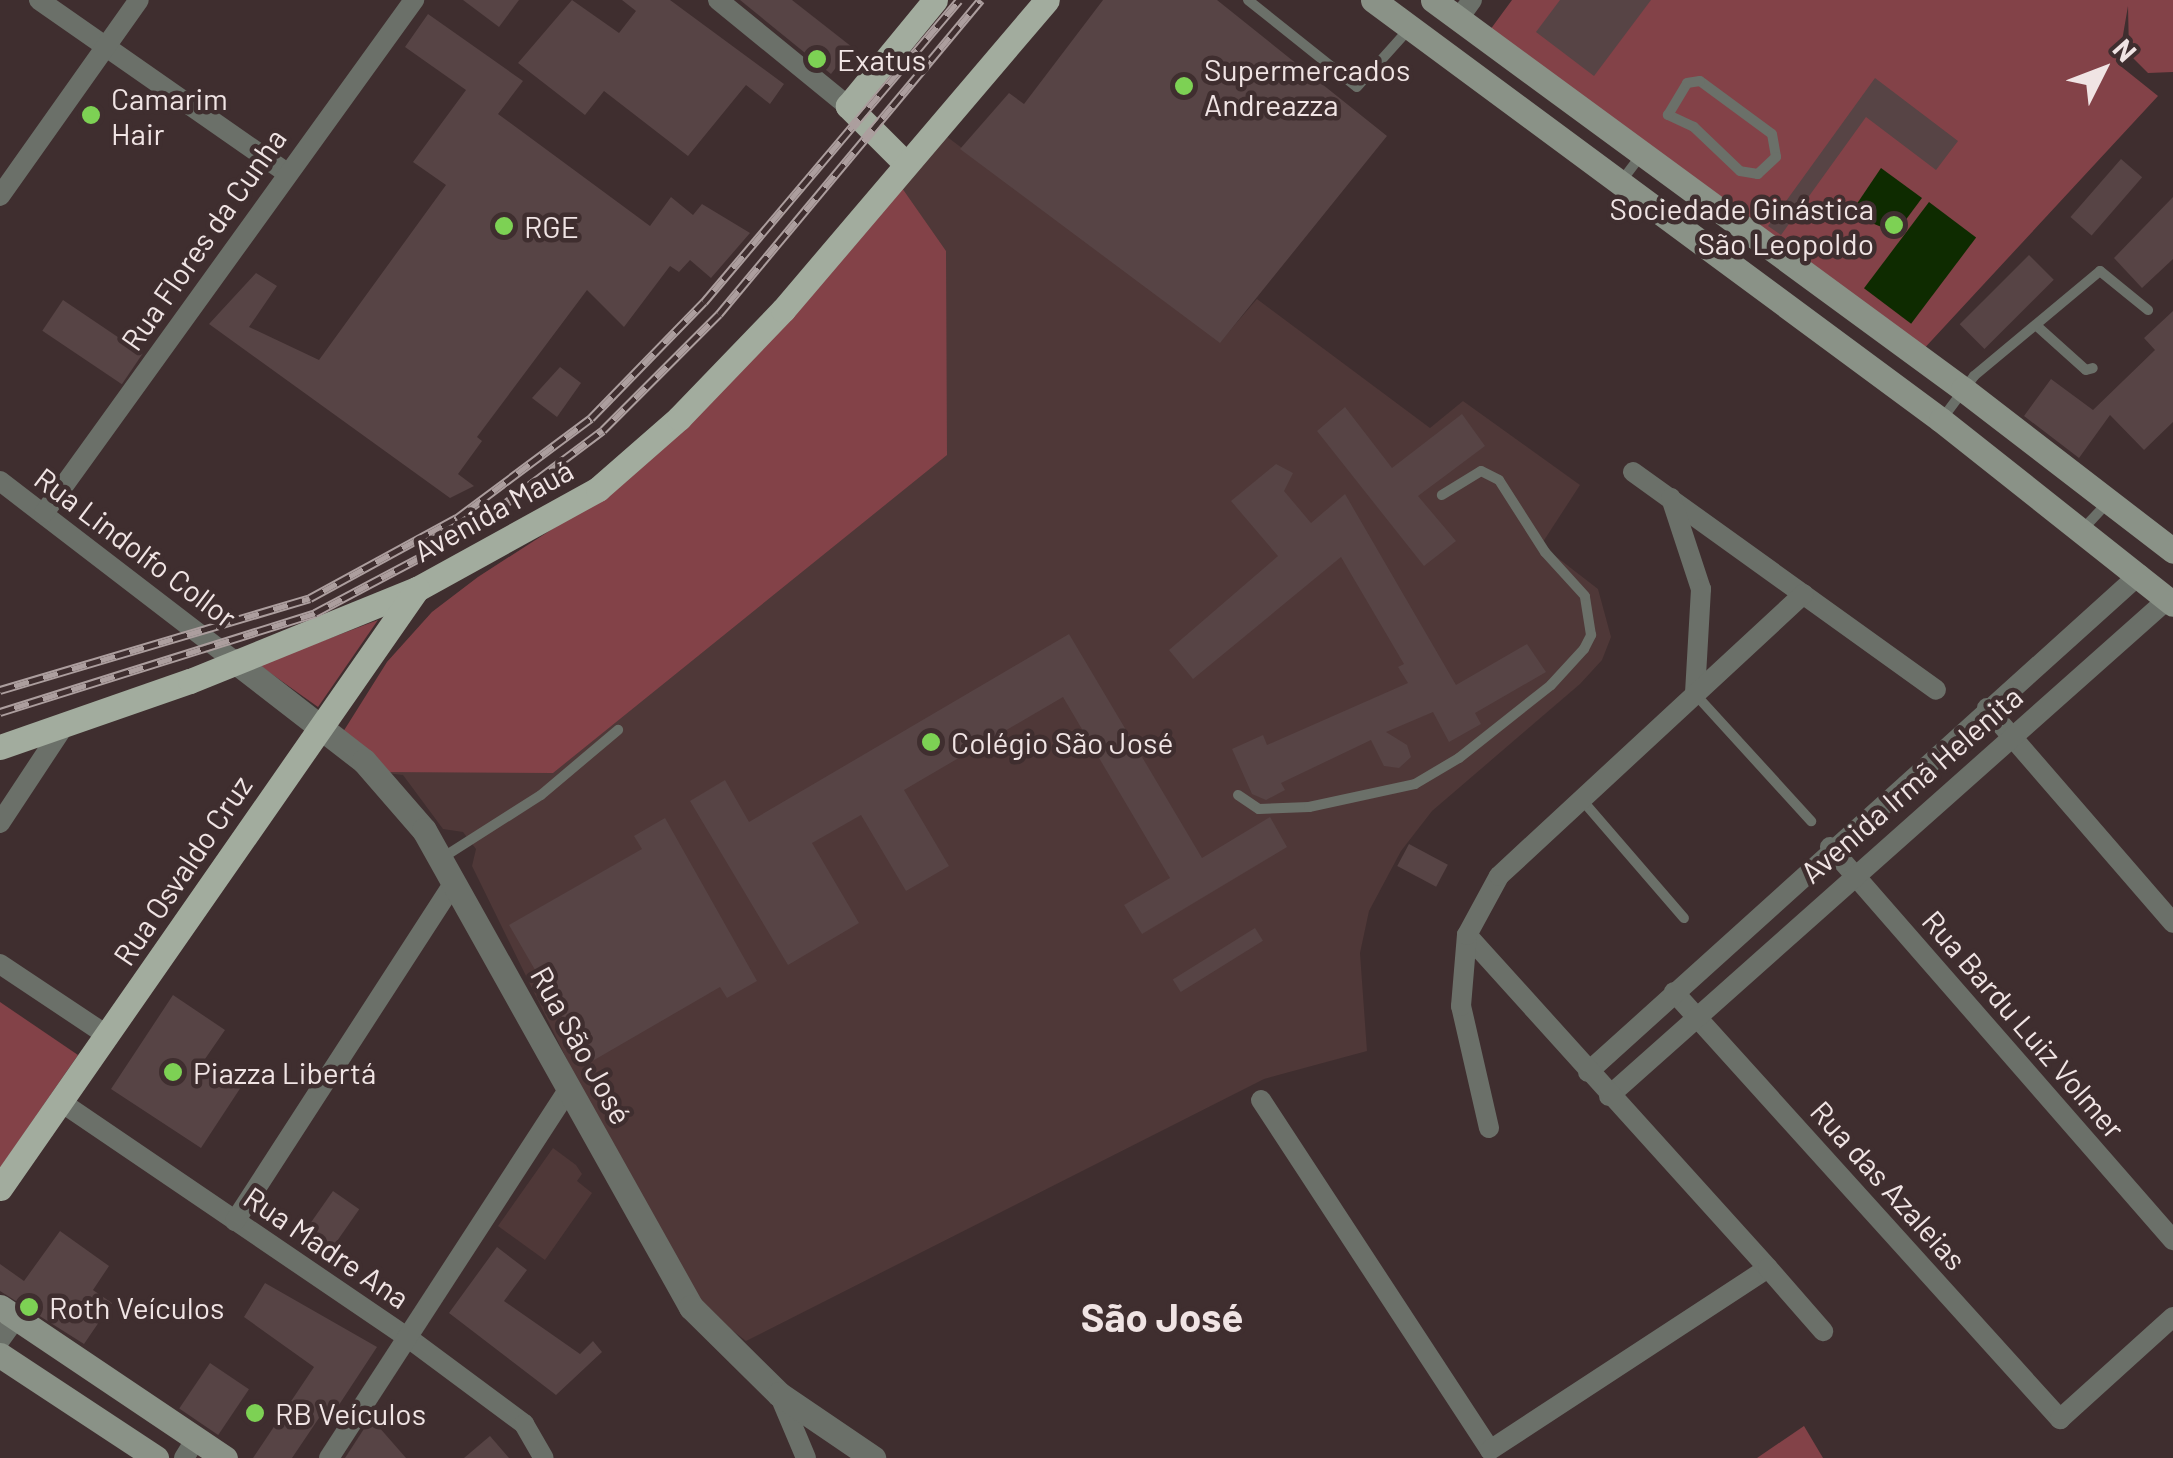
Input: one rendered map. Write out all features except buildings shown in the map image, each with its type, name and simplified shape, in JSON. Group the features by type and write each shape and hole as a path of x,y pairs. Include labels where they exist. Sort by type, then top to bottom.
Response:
{"main road":[{"path":"906,163 848,106 935,0"},
{"name":"Avenida Mauá","path":"0,747 64,726 417,589 598,489 666,430 783,310 1047,0"},
{"path":"1373,0 1941,420 2140,574 2170,602"},
{"path":"1433,0 1466,9 1644,152 2111,499 2173,551"},
{"path":"1744,274 1763,243"},
{"name":"Rua Osvaldo Cruz","path":"0,1188 417,589"},
{"path":"8,1312 190,1448 226,1458"},
{"path":"0,1354 156,1458"}],"street":[{"path":"39,0 286,172"},
{"path":"0,196 139,0"},
{"name":"Rua Flores da Cunha","path":"44,514 286,172 414,0"},
{"path":"718,0 848,106"},
{"path":"1633,472 1936,690"},
{"name":"Rua Lindolfo Collor","path":"0,481 235,661"},
{"path":"1671,498 1701,588 1696,694"},
{"name":"Avenida Irmã Helenita","path":"1588,1072 1830,847 2140,574"},
{"path":"1489,1128 1461,1006 1467,934 1500,876 1804,594"},
{"name":"Avenida Irmã Helenita","path":"1609,1096 1852,875 2170,602"},
{"name":"Rua São José","path":"235,661 320,724 398,796 455,882 691,1308 779,1394 873,1458"},
{"path":"1987,708 2173,922"},
{"path":"0,823 64,726"},
{"name":"Rua Bardu Luiz Volmer","path":"1830,847 2173,1240"},
{"path":"235,1221 455,882"},
{"path":"1467,934 1823,1330"},
{"path":"0,964 108,1036"},
{"name":"Rua das Azaleias","path":"1674,992 2060,1419 2173,1317"},
{"path":"1642,1021 1664,1046"},
{"path":"328,1458 569,1089"},
{"path":"1261,1100 1493,1454 1768,1268"},
{"name":"Rua Madre Ana","path":"62,1102 406,1337 524,1424 544,1458"},
{"path":"0,1340 8,1312"},
{"path":"779,1394 806,1458"}],"lane":[{"path":"1248,0 1357,86 1410,28"},
{"path":"1700,81 1772,134 1776,157 1748,176 1694,127 1668,115 1687,83 1700,81"},
{"path":"1620,183 1644,152"},
{"path":"1941,420 1964,389 2100,271 2148,310"},
{"path":"2038,327 2086,370 2094,368"},
{"path":"1238,795 1259,809 1296,808 1415,784 1460,758 1551,686 1584,649 1592,624 1585,596 1545,552 1499,480 1481,471 1442,494"},
{"path":"2082,530 2111,499"},
{"path":"1696,694 1811,821"},
{"path":"441,858 541,794 618,730"},
{"path":"1582,800 1684,918"}],"shaded area":[{"name":"Sociedade Ginástica São Leopoldo","path":"1512,0 2173,0 2173,72 2148,73 2129,54 2128,6 2118,64 2158,96 1920,353 1490,30"},
{"name":"Colégio São José","path":"946,136 1220,342 1257,299 1430,428 1463,401 1580,485 1541,545 1598,589 1611,637 1602,660 1580,684 1432,811 1401,851 1369,911 1360,953 1367,1051 1264,1079 746,1341 706,1310 656,1241 472,866 476,849 463,832 443,829 403,775 377,772 387,662 432,612 478,577 599,499"},
{"path":"1881,168 1922,198 1896,233 1850,214"},
{"path":"902,188 946,251 947,455 553,773 377,772 343,732 387,662 432,612 478,577 599,499"},
{"path":"1929,202 1976,238 1911,324 1864,288"},
{"path":"378,620 318,707 259,665"},
{"path":"0,1002 78,1055 0,1168"},
{"path":"553,1148 576,1165 582,1174 577,1181 592,1193 545,1260 498,1226"},
{"path":"1804,1426 1823,1458 1757,1458"}],"railway":[{"path":"0,690 310,598 457,518 591,418 704,302 959,0"},
{"path":"0,712 315,613 466,533 603,430 719,314 981,0"}],"place":[{"name":"Exatus","path":"817,59"},
{"name":"Supermercados Andreazza","path":"1184,86"},
{"name":"Camarim Hair","path":"91,115"},
{"name":"Sociedade Ginástica São Leopoldo","path":"1894,225"},
{"name":"RGE","path":"504,226"},
{"name":"Colégio São José","path":"931,742"},
{"name":"Piazza Libertá","path":"173,1072"},
{"name":"Roth Veículos","path":"29,1307"},
{"name":"RB Veículos","path":"255,1413"}],"district":[{"name":"São José","path":"1162,1316"}]}
